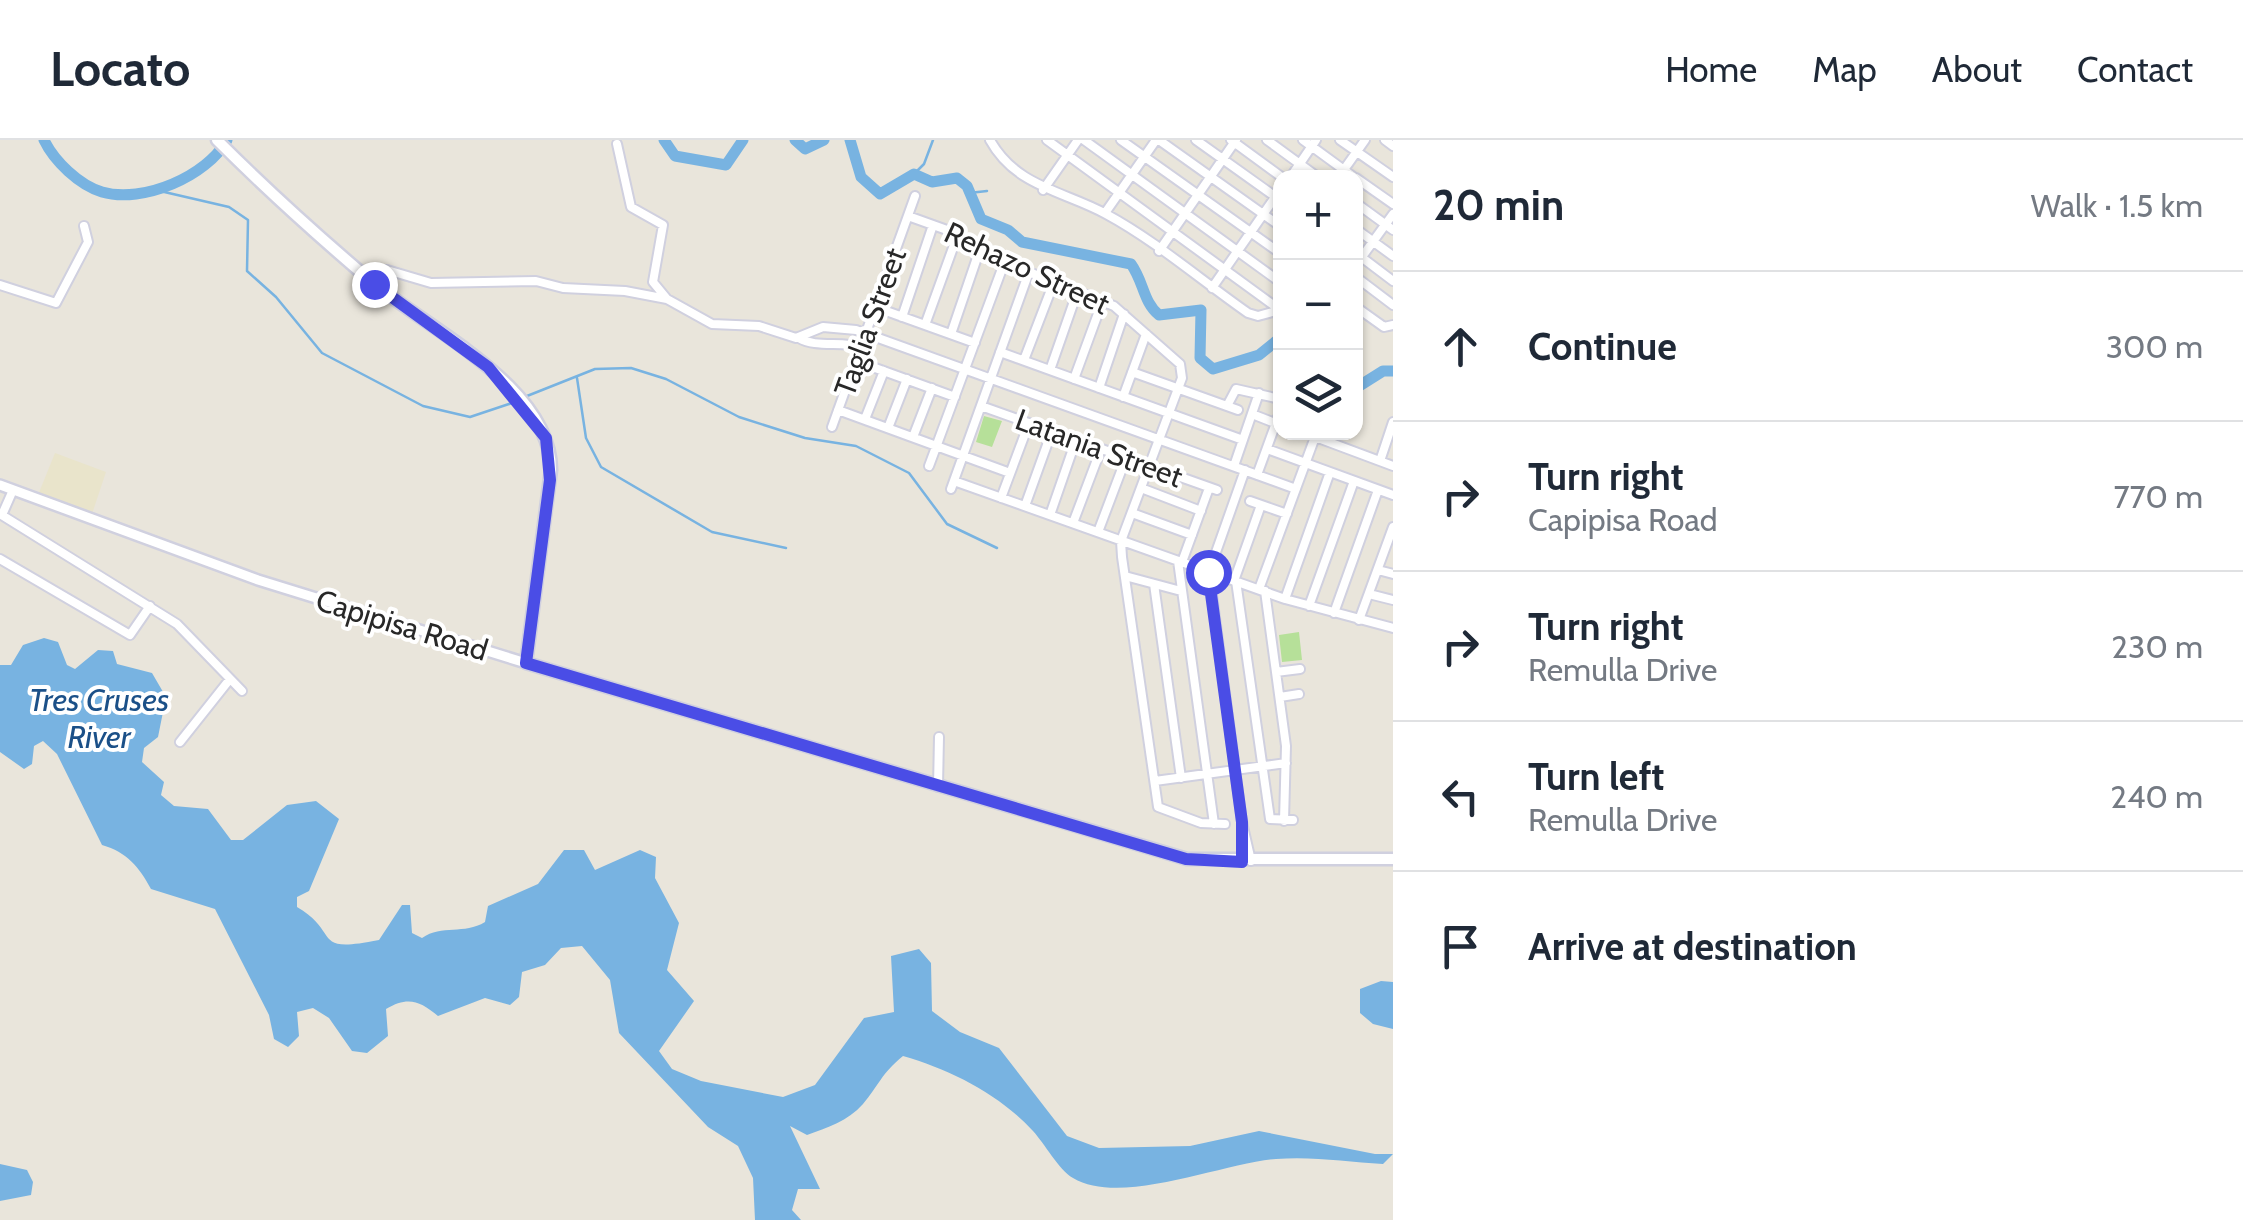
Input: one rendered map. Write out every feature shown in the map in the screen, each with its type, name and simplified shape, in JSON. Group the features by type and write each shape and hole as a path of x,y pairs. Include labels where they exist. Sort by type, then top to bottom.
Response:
{"main road":[{"path":"217,140 374,284 488,367 538,424 550,450 551,470 526,663"},
{"name":"Capipisa Road","path":"526,663 1186,859 1393,860"}],"street":[{"path":"1047,140 1273,302"},
{"path":"1043,190 1081,140 1273,277"},
{"path":"1121,140 1273,247"},
{"path":"1105,213 1158,140 1273,221"},
{"path":"1196,140 1273,192"},
{"path":"1266,140 1308,170"},
{"path":"1340,140 1393,177"},
{"path":"1344,170 1365,140"},
{"path":"1385,140 1393,146"},
{"path":"1160,251 1234,141 1275,170"},
{"path":"995,142 1015,171 1043,190 1105,213 1253,316 1273,308"},
{"path":"1294,170 1310,142 1337,170"},
{"path":"617,144 633,210 663,226 653,282 667,300"},
{"path":"1363,183 1393,204"},
{"name":"Taglia Street","path":"865,419 851,414 835,418 915,196"},
{"path":"1212,288 1273,203"},
{"path":"1363,209 1389,227"},
{"path":"1363,253 1389,227 1393,214"},
{"name":"Rehazo Street","path":"908,216 958,234 1029,272 1103,300 1180,364 1178,389"},
{"path":"902,316 934,225"},
{"path":"0,285 52,303 60,300 88,242 84,226"},
{"path":"925,325 958,234"},
{"path":"1363,234 1393,256"},
{"path":"951,334 981,246"},
{"path":"930,466 1006,258"},
{"path":"1359,260 1393,281"},
{"path":"373,272 383,270 432,283 536,281 667,300 712,324 759,326 808,344 836,340 861,347"},
{"path":"1029,272 952,485 1001,498 1309,606 1393,628"},
{"path":"1024,360 1054,282"},
{"path":"1363,283 1393,304"},
{"path":"1050,370 1078,290"},
{"path":"1074,379 1103,300"},
{"path":"876,307 975,342"},
{"path":"1363,312 1384,328 1393,325"},
{"path":"1098,388 1124,314"},
{"path":"799,338 824,327 866,334 1258,471 1296,489"},
{"path":"1123,397 1146,334"},
{"path":"1000,352 1243,440"},
{"path":"856,361 955,397"},
{"path":"884,371 865,419 1010,472"},
{"path":"1132,372 1238,410"},
{"path":"888,428 907,380"},
{"path":"913,436 932,388"},
{"path":"1178,389 1122,541 1125,576 1160,810 1224,824"},
{"path":"1227,406 1236,390 1273,397"},
{"path":"1235,463 1259,394"},
{"name":"Latania Street","path":"981,406 1213,489 1201,511"},
{"path":"1252,414 1273,422"},
{"path":"1380,460 1393,422"},
{"path":"1001,498 1029,423"},
{"path":"1024,506 1052,431"},
{"path":"1258,471 1273,435"},
{"path":"1050,515 1076,440"},
{"path":"1261,504 1235,581 1270,819 1288,820 1283,722 1262,590 1314,440"},
{"path":"1321,440 1393,466"},
{"path":"1073,523 1101,449"},
{"path":"1267,449 1393,495"},
{"path":"1098,532 1126,458"},
{"path":"1235,463 1258,471"},
{"path":"1246,470 1208,572 1247,862"},
{"path":"1285,598 1330,472"},
{"path":"1309,606 1354,481"},
{"name":"Capipisa Road","path":"0,485 274,586 526,663"},
{"path":"1142,488 1201,511 1180,561 1214,824"},
{"path":"0,528 14,490"},
{"path":"1334,613 1378,490"},
{"path":"1250,501 1287,514"},
{"path":"1132,513 1192,535"},
{"path":"3,516 188,632 242,691"},
{"path":"1359,620 1393,527"},
{"path":"0,559 130,636 150,606"},
{"path":"1378,570 1393,574"},
{"path":"1125,576 1182,591"},
{"path":"1154,584 1181,778"},
{"path":"1368,594 1393,600"},
{"path":"1276,672 1300,670"},
{"path":"180,742 230,679"},
{"path":"1280,697 1299,694"},
{"path":"1283,722 1298,720"},
{"path":"938,786 939,737"},
{"path":"1155,781 1286,763"}],"shaded area":[{"path":"55,453 106,472 92,514 38,495"}],"green space":[{"path":"984,416 1002,421 992,447 976,442"},
{"path":"1299,632 1302,660 1282,662 1279,635"}],"water":[{"name":"Tres Cruses River","path":"44,638 58,642 67,665 75,669 98,650 113,651 117,664 152,673 166,697 158,737 144,748 142,762 164,782 161,795 174,806 208,809 231,840 243,840 287,805 316,801 339,819 309,891 297,897 297,907 311,916 334,943 379,940 402,905 410,905 412,933 422,938 437,931 477,926 485,922 488,906 538,884 564,850 584,850 595,870 640,850 656,857 655,878 679,923 667,970 694,1001 659,1051 672,1069 701,1081 783,1097 815,1085 864,1018 894,1012 891,956 919,949 931,963 932,1011 960,1032 999,1048 1067,1136 1099,1148 1190,1146 1259,1131 1375,1154 1393,1154 1383,1164 1276,1159 1144,1186 1093,1186 1067,1174 1033,1131 990,1095 939,1068 903,1056 863,1104 844,1119 807,1135 790,1126 820,1189 798,1189 792,1210 801,1220 755,1220 753,1178 738,1146 708,1127 619,1033 610,980 582,946 561,948 545,965 522,972 519,997 510,1005 485,998 438,1016 419,1004 401,1002 386,1009 388,1036 367,1053 352,1051 329,1018 313,1008 297,1012 299,1036 288,1047 274,1039 269,1015 215,909 151,889 131,861 102,845 57,754 43,741 34,746 32,764 24,769 0,752 0,665 11,665 23,645"},
{"path":"1381,981 1393,982 1393,1029 1373,1024 1360,1013 1360,989"},
{"path":"0,1164 27,1170 33,1182 31,1195 0,1201"}],"waterway":[{"path":"44,140 76,178 93,189 118,195 172,184 205,165 227,140"},
{"path":"664,140 675,156 726,165 743,140"},
{"path":"795,140 805,149 824,140"},
{"path":"850,140 861,177 880,194 914,174 932,182 957,178 967,186 981,219 1008,230 1022,242 1131,264 1159,315 1201,310 1200,358 1213,369 1259,355 1273,344"},
{"path":"914,174 924,164 933,140"},
{"path":"160,191 229,207 248,220 247,271 276,297 322,353 423,406 470,417 515,402"},
{"path":"969,193 987,191"},
{"path":"522,398 595,369 631,368 666,379 739,417 805,438 856,446 909,473 947,524 997,548"},
{"path":"1363,384 1383,371 1393,371"},
{"path":"577,378 586,438 601,467 712,532 786,548"}],"route":[{"path":"374,284 488,367 546,438 550,480 526,663 1186,859 1242,862 1236,770 1208,572"}]}
